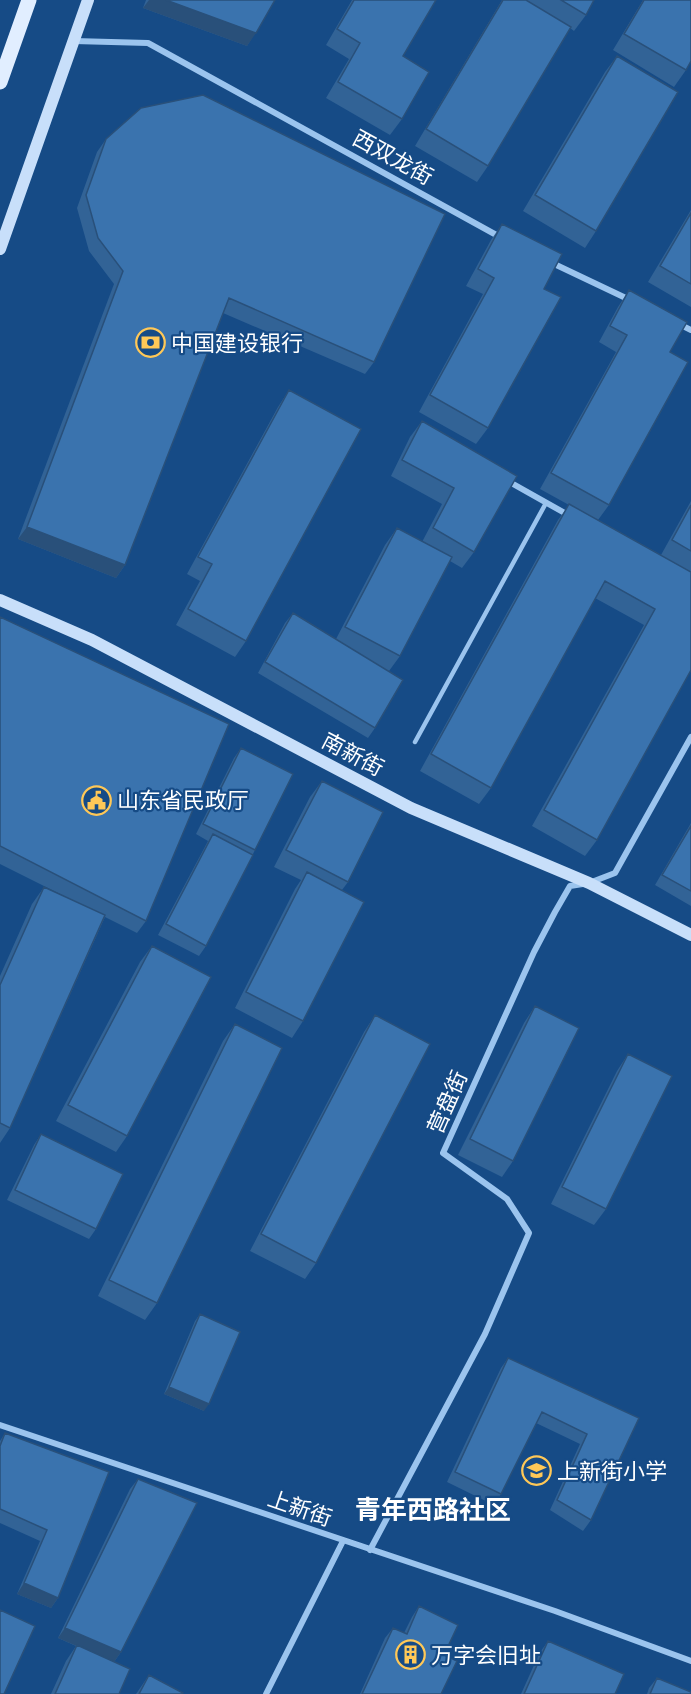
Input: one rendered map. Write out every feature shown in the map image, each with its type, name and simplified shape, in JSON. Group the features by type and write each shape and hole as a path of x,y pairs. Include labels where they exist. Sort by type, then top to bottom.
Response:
{"main road":[{"path":"0,82 29,0"}],"street":[{"path":"0,249 88,0"},
{"name":"西双龙街","path":"74,41 147,43 510,242"},
{"path":"542,258 638,304"},
{"path":"670,320 691,330"},
{"path":"505,479 577,520"},
{"name":"南新街","path":"0,600 92,640 411,808 589,883 691,935"},
{"name":"营盘街","path":"370,1550 485,1334 529,1233 507,1200 443,1153 534,952 570,886 589,883 615,873 691,737"},
{"name":"上新街","path":"0,1425 555,1611 691,1661"},
{"path":"266,1694 343,1541"}],"lane":[{"path":"415,742 546,502"}],"building":[{"path":"166,0 275,0 256,33"},
{"path":"354,0 436,0 403,56 429,72 402,119 338,82 360,43 337,29"},
{"path":"503,0 526,0 571,27 488,166 426,129"},
{"path":"561,0 594,0 586,15"},
{"path":"644,0 691,0 691,61 686,70 624,34"},
{"path":"617,56 678,92 596,231 535,195"},
{"name":"中国建设银行","path":"203,95 445,214 374,362 229,298 125,565 27,527 123,271 98,238 86,195 106,139 141,108"},
{"path":"691,213 691,284 660,266"},
{"path":"502,224 562,254 544,289 561,297 488,428 430,395 494,278 478,269"},
{"path":"629,290 687,322 670,352 688,362 609,505 551,473 627,335 610,326"},
{"path":"289,390 361,429 246,641 188,609 212,564 198,557"},
{"path":"422,421 517,476 474,552 433,528 454,488 402,460"},
{"path":"569,504 691,572 691,670 597,840 544,810 655,609 605,581 491,788 431,754"},
{"path":"691,505 691,551 672,540"},
{"path":"397,528 452,557 400,656 345,627"},
{"path":"293,613 403,680 375,728 265,662"},
{"name":"山东省民政厅","path":"0,617 229,724 146,921 0,846"},
{"path":"241,748 293,774 255,850 203,824"},
{"path":"322,781 383,812 348,882 286,850"},
{"path":"691,826 691,891 662,875"},
{"path":"213,834 253,855 206,946 166,924"},
{"path":"307,872 364,902 303,1021 246,992"},
{"path":"44,887 105,915 10,1128 0,1123 0,985"},
{"path":"152,946 211,977 127,1136 68,1105"},
{"path":"535,1006 579,1028 513,1161 470,1139"},
{"path":"375,1015 430,1044 316,1263 261,1234"},
{"path":"235,1024 282,1048 157,1303 109,1280"},
{"path":"628,1054 672,1076 606,1209 562,1187"},
{"path":"41,1134 123,1174 96,1229 15,1190"},
{"path":"200,1314 240,1332 209,1404 169,1387"},
{"path":"508,1358 639,1418 591,1520 557,1500 587,1434 542,1412 501,1494 455,1472"},
{"path":"5,1433 109,1472 58,1598 24,1583 47,1530 0,1509 0,1446"},
{"path":"138,1479 197,1503 121,1652 65,1628"},
{"name":"万字会旧址","path":"419,1606 458,1625 444,1655 457,1661 441,1694 362,1694 393,1628 407,1634"},
{"path":"0,1610 35,1626 4,1694 0,1694"},
{"name":"万字会旧址","path":"548,1641 624,1674 615,1694 524,1694"},
{"path":"77,1645 130,1669 119,1694 55,1694"},
{"path":"149,1675 183,1693 139,1694"},
{"path":"657,1678 691,1692 691,1694 650,1694"}],"place":[{"name":"中国建设银行","path":"150,343"},
{"name":"山东省民政厅","path":"96,800"},
{"name":"上新街小学","path":"536,1471"},
{"name":"万字会旧址","path":"410,1655"}],"district":[{"name":"青年西路社区","path":"433,1510"}]}
